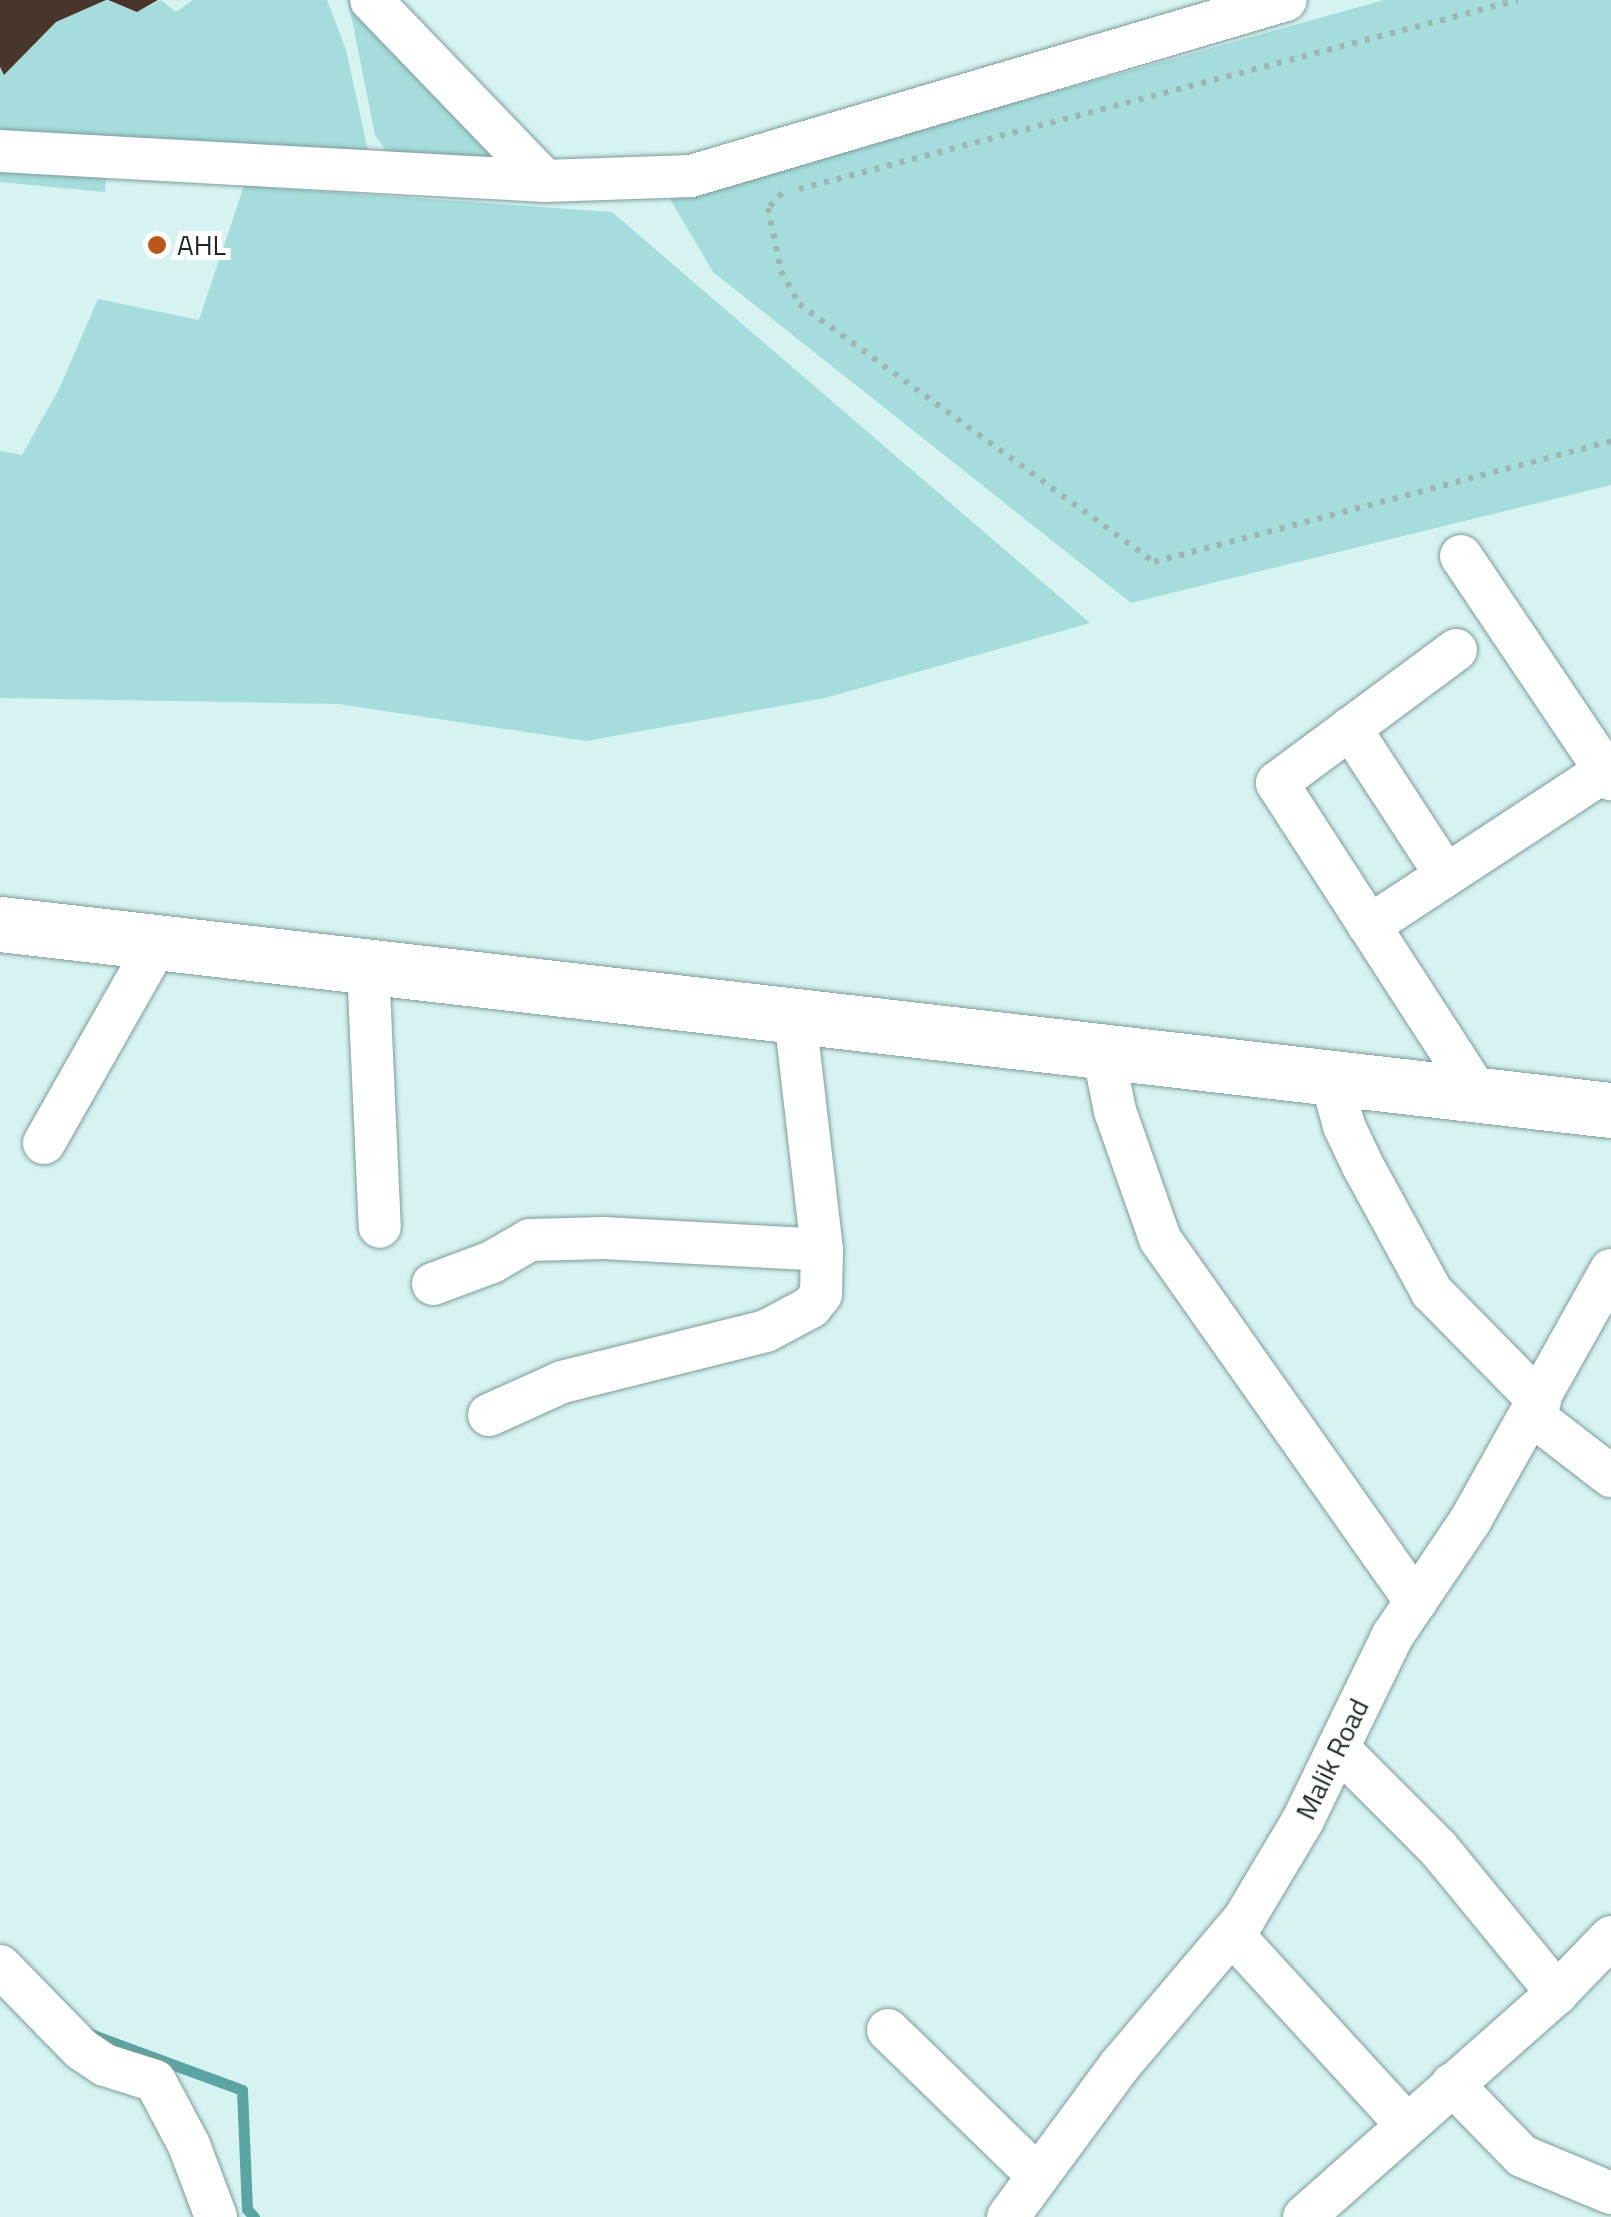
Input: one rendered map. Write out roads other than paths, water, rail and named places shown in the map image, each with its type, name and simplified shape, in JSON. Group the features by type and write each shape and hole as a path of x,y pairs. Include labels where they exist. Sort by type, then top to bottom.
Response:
{"street":[{"path":"371,0 545,181"},
{"path":"0,151 545,181 691,176 1286,0"},
{"path":"1369,926 1608,775 1461,556"},
{"path":"1456,650 1277,783 1480,1097"},
{"path":"1350,728 1446,875"},
{"path":"0,924 1611,1110"},
{"path":"44,1143 158,942"},
{"path":"368,967 380,1227"},
{"path":"489,1415 562,1382 766,1331 810,1306 821,1294 822,1250 795,1016"},
{"path":"1103,1052 1115,1111 1160,1239 1416,1602"},
{"path":"1330,1079 1344,1126 1363,1166 1432,1292 1536,1409 1611,1476"},
{"path":"433,1284 492,1262 530,1240 604,1238 822,1250"},
{"name":"Malik Road","path":"1008,2217 1122,2064 1232,1934 1303,1820 1393,1636 1536,1409 1611,1270"},
{"path":"1338,1748 1438,1848 1557,1993"},
{"path":"1232,1934 1406,2124"},
{"path":"1304,2217 1557,1993 1611,1937"},
{"path":"0,1966 81,2049 104,2065 156,2081 175,2112 216,2217"},
{"path":"888,2030 1038,2176"},
{"path":"1452,2084 1522,2156 1597,2199"}],"waterway":[{"path":"90,2034 242,2090 247,2209 254,2217"}],"place":[{"name":"AHL","path":"157,245"}]}
